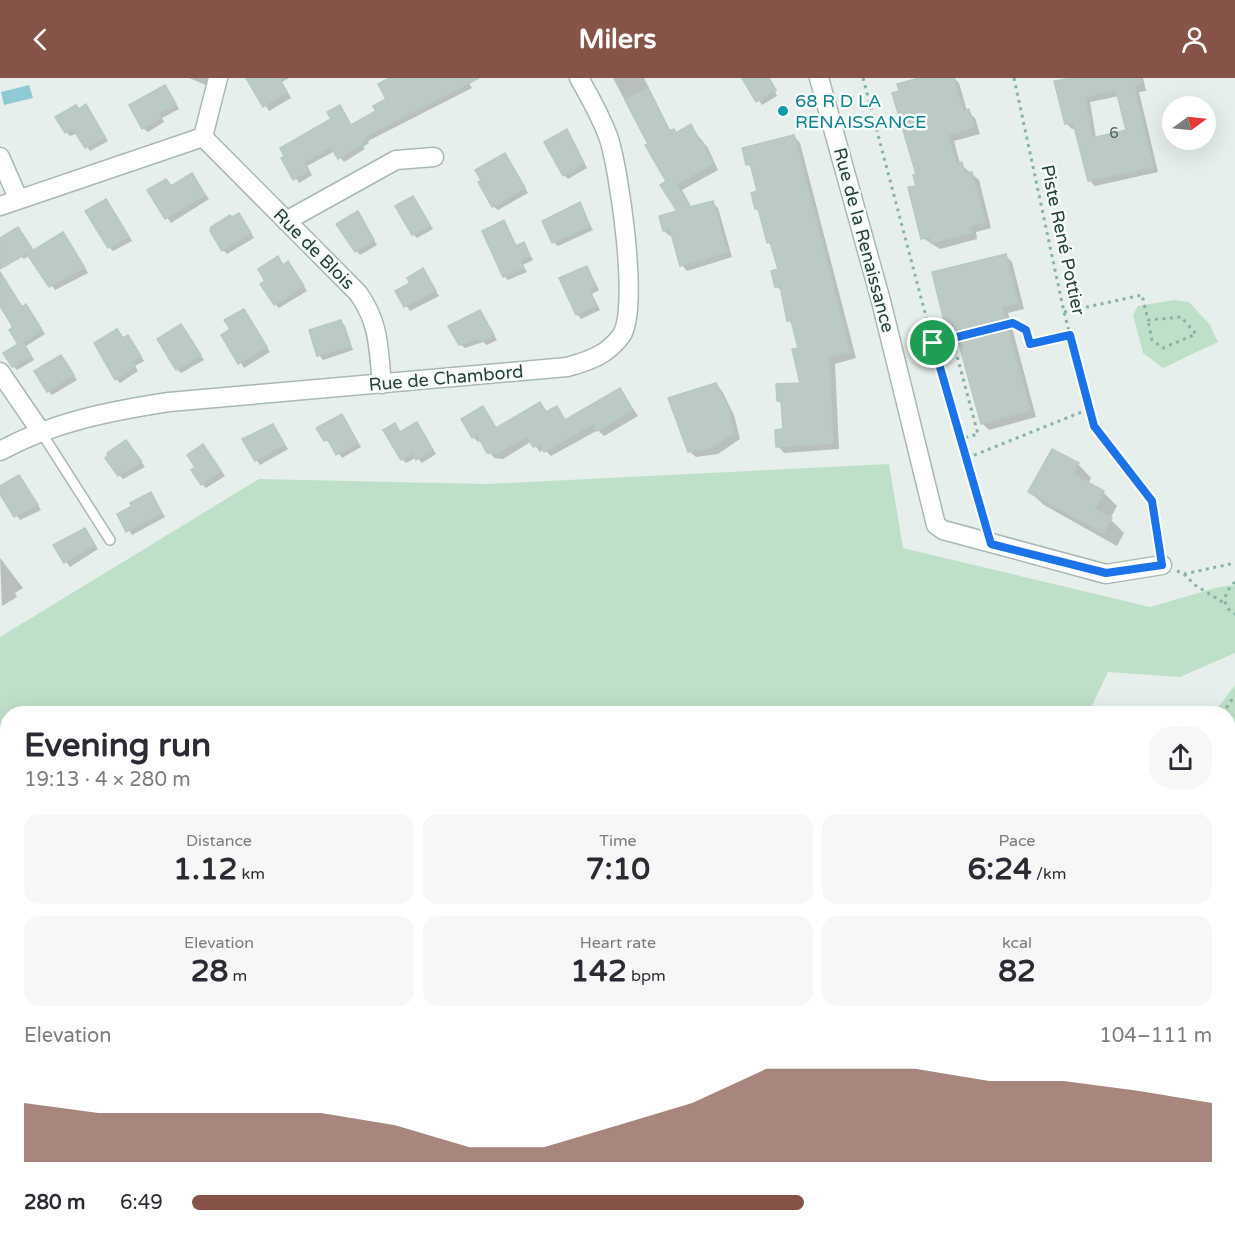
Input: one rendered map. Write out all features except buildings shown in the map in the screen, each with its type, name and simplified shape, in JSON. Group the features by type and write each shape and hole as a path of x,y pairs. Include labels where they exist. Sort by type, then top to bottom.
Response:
{"street":[{"path":"0,206 202,137 218,78"},
{"name":"Rue de Chambord","path":"0,451 41,432 117,410 169,402 567,368 598,358 623,335 630,304 619,180 608,137 594,103 579,78"},
{"name":"Rue de la Renaissance","path":"819,78 881,301 933,518 943,530 1106,573 1162,565"},
{"name":"Rue de Blois","path":"202,137 367,306 375,323 382,384"},
{"path":"0,157 18,198"},
{"path":"286,221 396,160 434,157"},
{"path":"0,372 41,432"}],"lane":[{"path":"41,432 110,540"}],"path":[{"path":"863,78 933,343 991,544"},
{"name":"Piste René Pottier","path":"1014,78 1064,312 1094,426 1152,501 1162,565"},
{"path":"1064,312 1142,295 1152,340 1163,348 1196,334 1181,317 1148,320"},
{"path":"933,343 1013,323 1026,330 1030,344 1070,335"},
{"path":"956,338 957,345 954,345 978,434 961,439"},
{"path":"967,458 1089,409"},
{"path":"1184,574 1235,563"},
{"path":"1162,565 1184,574 1195,585 1224,603 1228,610 1235,614"},
{"path":"1224,603 1227,590 1235,582"}],"green space":[{"path":"1174,300 1189,302 1210,325 1218,342 1163,368 1143,353 1133,315 1138,306"},
{"path":"889,464 903,548 1150,607 1219,587 1235,585 1235,653 1180,677 1108,672 1092,706 0,706 0,637 259,479 486,484"},
{"path":"1235,685 1235,706 1219,706"}],"water":[{"path":"29,85 33,98 4,105 1,92"}],"place":[{"name":"68 R D LA RENAISSANCE","path":"783,111"}],"route":[{"path":"1013,323 1026,330 1030,344 1070,335 1094,426 1152,501 1162,565 1117,574 1106,573 991,544 933,343 1013,323"}]}
